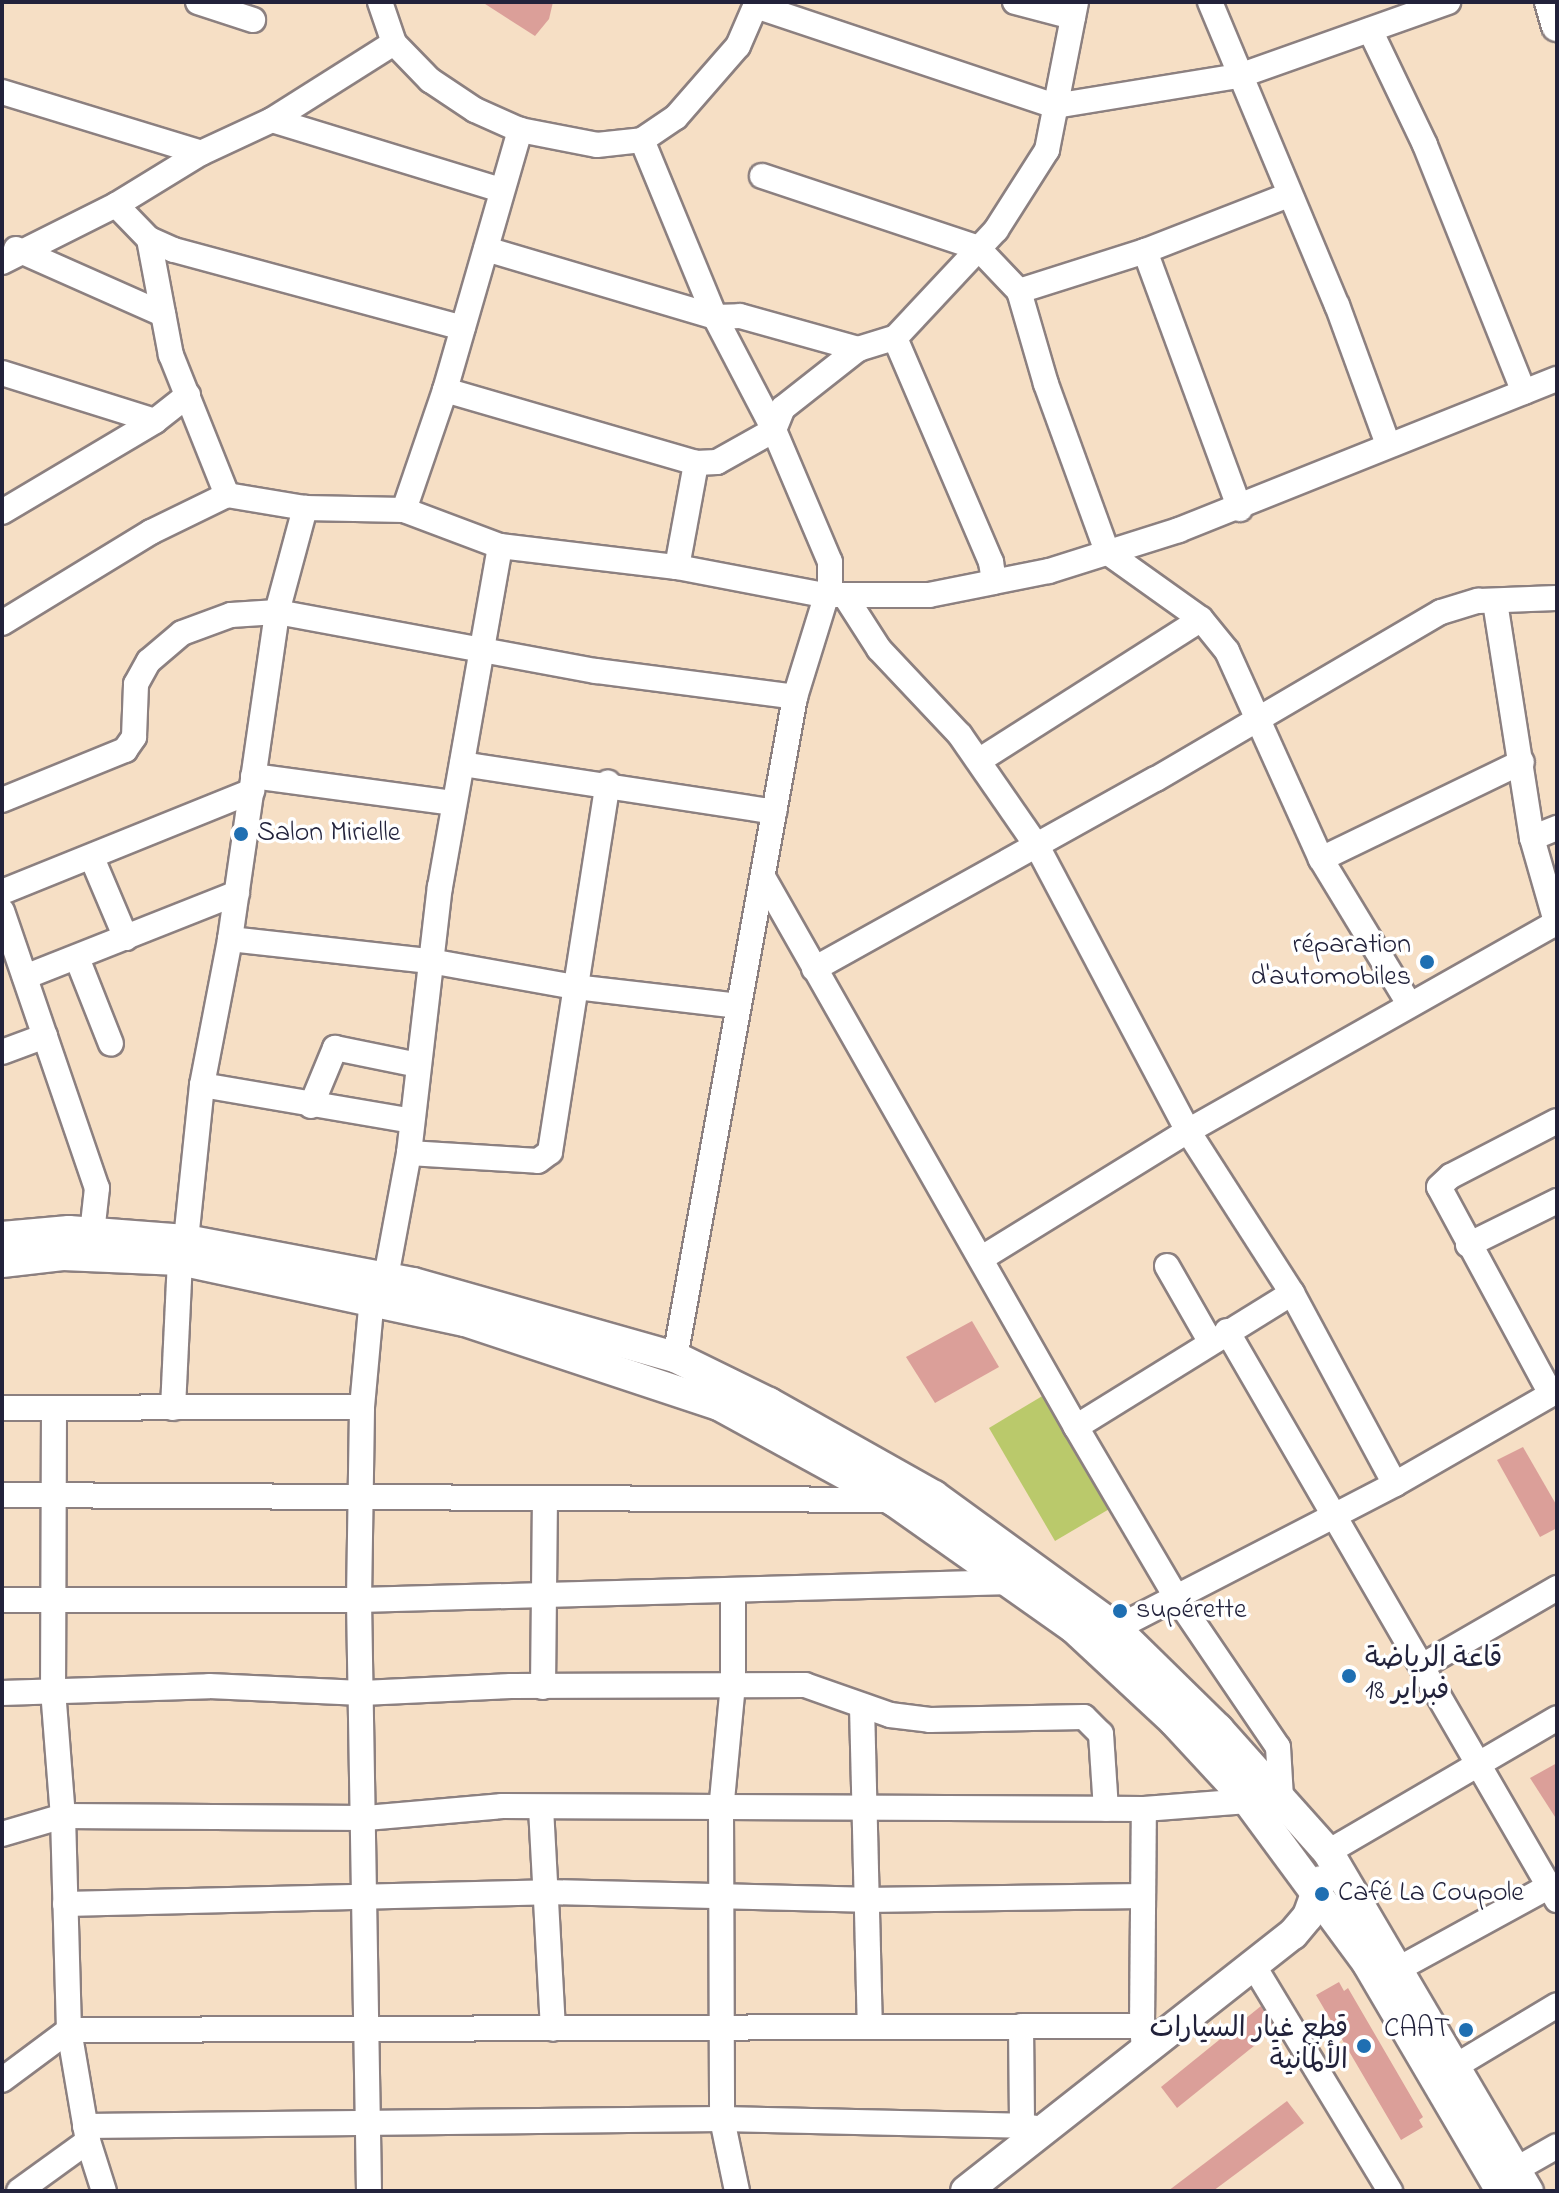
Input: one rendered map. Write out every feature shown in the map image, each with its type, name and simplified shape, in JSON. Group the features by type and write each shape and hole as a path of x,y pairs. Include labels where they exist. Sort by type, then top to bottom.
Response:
{"main road":[{"path":"1550,2 1557,26"},
{"path":"2,1237 92,1233 377,1283 675,1357 911,1482 1102,1635 1281,1797 1328,1852 1400,1968 1515,2184"},
{"path":"2,1262 63,1255 183,1250"},
{"path":"377,1283 465,1321 697,1396 894,1501 1014,1582 1102,1635 1174,1721 1248,1801 1368,1964 1515,2184"},
{"path":"966,2191 1033,2128 1143,2038 1293,1934 1318,1895 1328,1852"}],"street":[{"path":"198,2 253,20"},
{"path":"380,2 394,43 430,80 475,110 520,130 597,145 642,140 676,117 738,46 756,4 1055,106 1239,76 1448,2"},
{"path":"445,390 696,463 717,462 774,430 783,408 858,349 895,338 978,248 1041,162 1075,9 1015,2"},
{"path":"1210,2 1388,444"},
{"path":"1370,30 1425,145 1524,392"},
{"path":"2,262 116,205 201,153 272,120 394,43"},
{"path":"2,92 201,153"},
{"path":"272,120 501,190"},
{"path":"404,510 445,390 520,130"},
{"path":"642,140 715,317 774,430 830,562 834,596 795,697 675,1357"},
{"path":"762,176 978,248 1019,291 1046,384 1107,552 1201,619 1227,651 1321,859 1409,1004"},
{"path":"1019,291 1145,251 1289,195"},
{"path":"116,205 149,239 463,328"},
{"path":"149,239 163,314 188,395 227,495"},
{"path":"2,245 26,252 163,314"},
{"path":"486,249 715,317 740,316 858,349"},
{"path":"1145,251 1240,509"},
{"path":"895,338 985,548 994,582"},
{"path":"2,373 155,421"},
{"path":"2,623 151,532 227,495 305,508 404,510 500,546 677,567 834,596 929,595 994,582 1107,552 1240,509 1388,444 1557,379"},
{"path":"5,507 155,421 188,395"},
{"path":"677,567 696,463"},
{"path":"173,1408 183,1250 202,1085 230,939 277,612 305,508"},
{"path":"369,2191 366,1818 359,1600 364,1496 362,1407 377,1283 409,1153 430,961 454,803 500,546"},
{"path":"834,596 980,760 1037,846 1188,1131 1292,1293 1395,1484"},
{"path":"814,969 1037,846 1441,612 1468,603 1557,598"},
{"path":"982,1258 1188,1131 1409,1004 1557,924 1532,838 1495,602"},
{"path":"2,800 125,750 134,737 140,673 182,633 231,615 277,612 482,651 795,697"},
{"path":"980,760 1201,619"},
{"path":"1321,859 1522,762"},
{"path":"462,764 608,783 774,812"},
{"path":"2,892 92,858 252,783 454,803"},
{"path":"409,1153 545,1158 552,1143 608,783"},
{"path":"1532,838 1557,828"},
{"path":"92,858 126,938"},
{"path":"763,877 1176,1597 1278,1747 1281,1797"},
{"path":"25,977 237,893"},
{"path":"2,911 97,1188 92,1233"},
{"path":"230,939 430,961 575,987 738,1006"},
{"path":"77,958 111,1044"},
{"path":"2,1052 45,1036"},
{"path":"311,1106 335,1048 418,1065"},
{"path":"202,1085 412,1121"},
{"path":"1102,1635 1395,1484 1554,1393 1439,1193 1444,1180 1557,1121"},
{"path":"1468,1245 1557,1201"},
{"path":"1167,1266 1218,1336 1337,1515 1553,1893 1400,1968"},
{"path":"1076,1427 1218,1336 1292,1293"},
{"path":"2,1408 362,1407"},
{"path":"54,1409 53,1690 63,1816 69,2030 87,2134 104,2191"},
{"path":"2,1495 894,1501"},
{"path":"543,1687 545,1499"},
{"path":"2,1600 359,1600 542,1592 733,1591 1014,1582"},
{"path":"1424,1665 1557,1588"},
{"path":"733,1591 733,1684 721,1811 722,2119 737,2191"},
{"path":"2,1693 209,1686 362,1693 543,1687 805,1685 862,1706 930,1720 1084,1717 1101,1734 1106,1809"},
{"path":"862,1706 870,2027"},
{"path":"1328,1852 1476,1761 1557,1718"},
{"path":"2,1834 63,1816 366,1818 437,1808 721,1811 864,1807 1144,1809 1248,1801"},
{"path":"541,1808 548,1892 553,2029"},
{"path":"2,2080 69,2030 369,2032 723,2024 1021,2026 1143,2038 1144,1809"},
{"path":"65,1904 367,1899 548,1892 865,1900 1143,1896"},
{"path":"1252,1963 1390,2191"},
{"path":"1454,2067 1557,2005"},
{"path":"19,2191 87,2134 370,2123 722,2119 1033,2128 1021,2026"},
{"path":"1515,2184 1557,2146"}],"green space":[{"path":"1044,1395 1111,1508 1055,1541 989,1428"}],"building":[{"path":"482,2 553,2 549,19 535,36"},
{"path":"972,1321 999,1367 935,1403 906,1357"},
{"path":"1523,1447 1557,1506 1557,1528 1540,1537 1497,1460"},
{"path":"1557,1763 1557,1820 1530,1778"},
{"name":"قطع غيار السيارات الألمانية","path":"1339,1982 1344,1991 1348,1988 1423,2117 1419,2120 1423,2127 1401,2140 1316,1995"},
{"path":"1261,2006 1275,2029 1177,2108 1161,2087"},
{"path":"1287,2101 1304,2123 1213,2191 1168,2191"}],"place":[{"name":"Salon Mirielle","path":"241,834"},
{"name":"réparation d'automobiles","path":"1427,962"},
{"name":"supérette","path":"1120,1611"},
{"name":"قاعة الرياضة 18 فبراير","path":"1349,1676"},
{"name":"Café La Coupole","path":"1322,1894"},
{"name":"CAAT","path":"1466,2030"},
{"name":"قطع غيار السيارات الألمانية","path":"1364,2046"}]}
